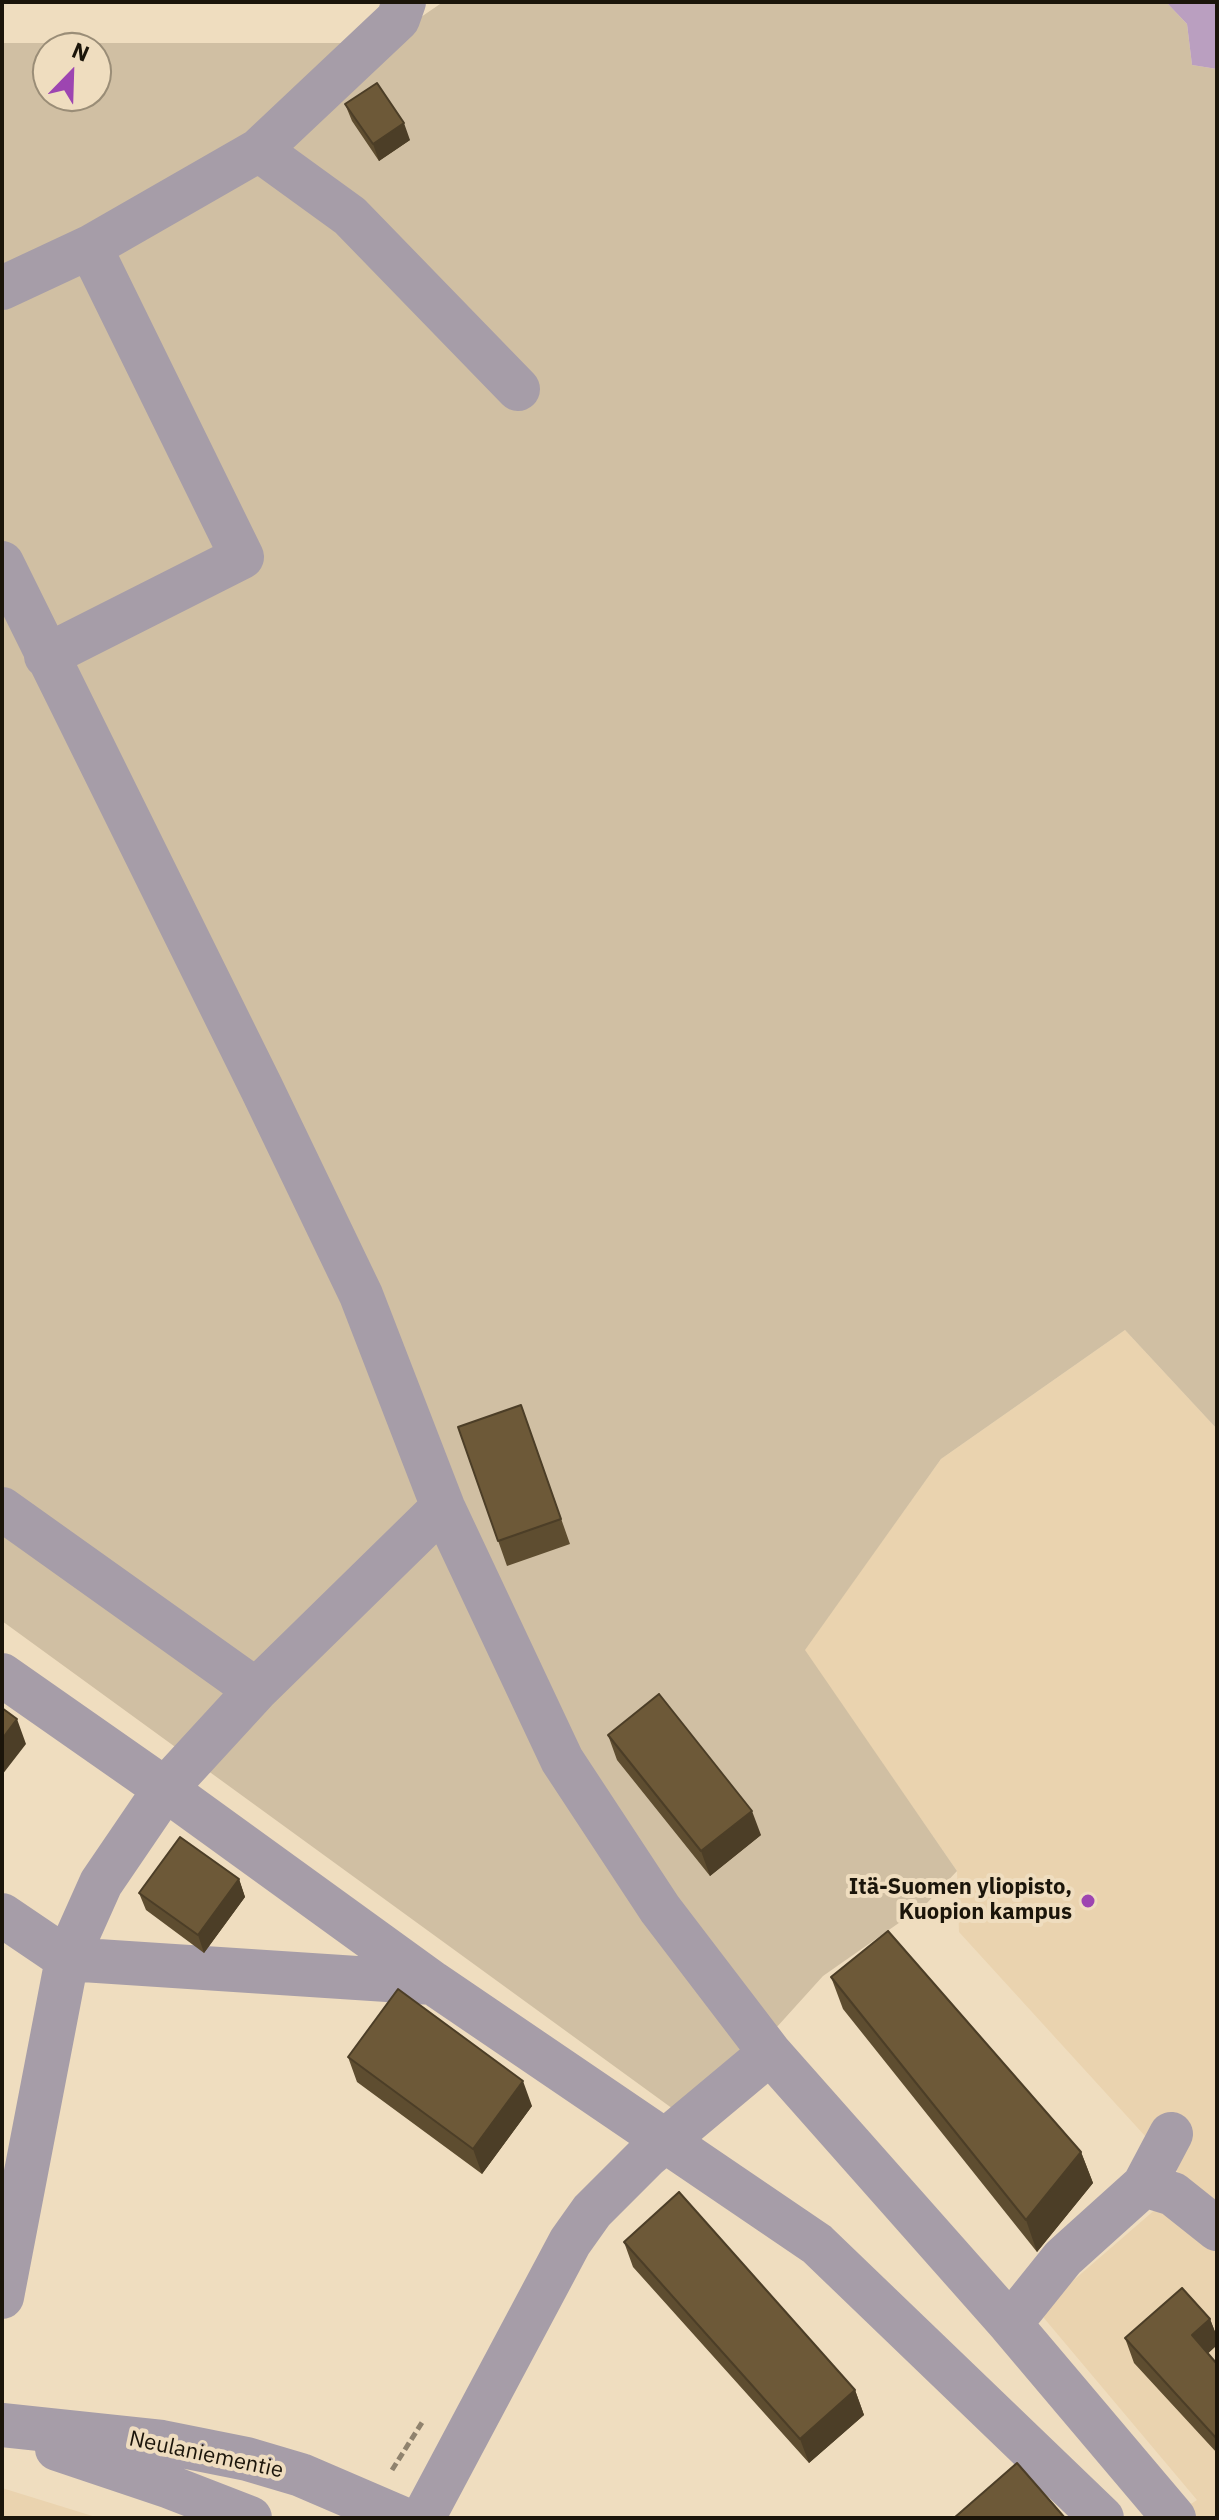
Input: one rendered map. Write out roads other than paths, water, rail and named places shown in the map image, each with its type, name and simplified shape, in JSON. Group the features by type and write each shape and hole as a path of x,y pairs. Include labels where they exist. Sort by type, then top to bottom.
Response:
{"street":[{"path":"2,288 90,247 259,150 398,19 404,2"},
{"path":"259,150 350,216 518,389"},
{"path":"46,656 242,557 90,247"},
{"path":"2,563 256,1075 361,1295 443,1507 562,1760 660,1909 770,2053 1010,2324 1172,2517"},
{"path":"2,2297 67,1959 101,1883 165,1789 256,1690 443,1507"},
{"path":"2,1509 256,1690"},
{"path":"2,1675 433,1983 817,2244 1102,2518"},
{"path":"2,1915 67,1959 433,1983"},
{"path":"423,2518 570,2242 592,2211 665,2141 770,2053"},
{"path":"1010,2324 1063,2258 1144,2185 1171,2134"},
{"path":"1144,2185 1173,2194 1217,2229"},
{"name":"Neulaniementie","path":"2,2428 250,2518"},
{"name":"Neulaniementie","path":"2,2428 162,2442 247,2459 301,2475 401,2518"}],"place":[{"name":"Itä-Suomen yliopisto, Kuopion kampus","path":"1088,1901"}]}
